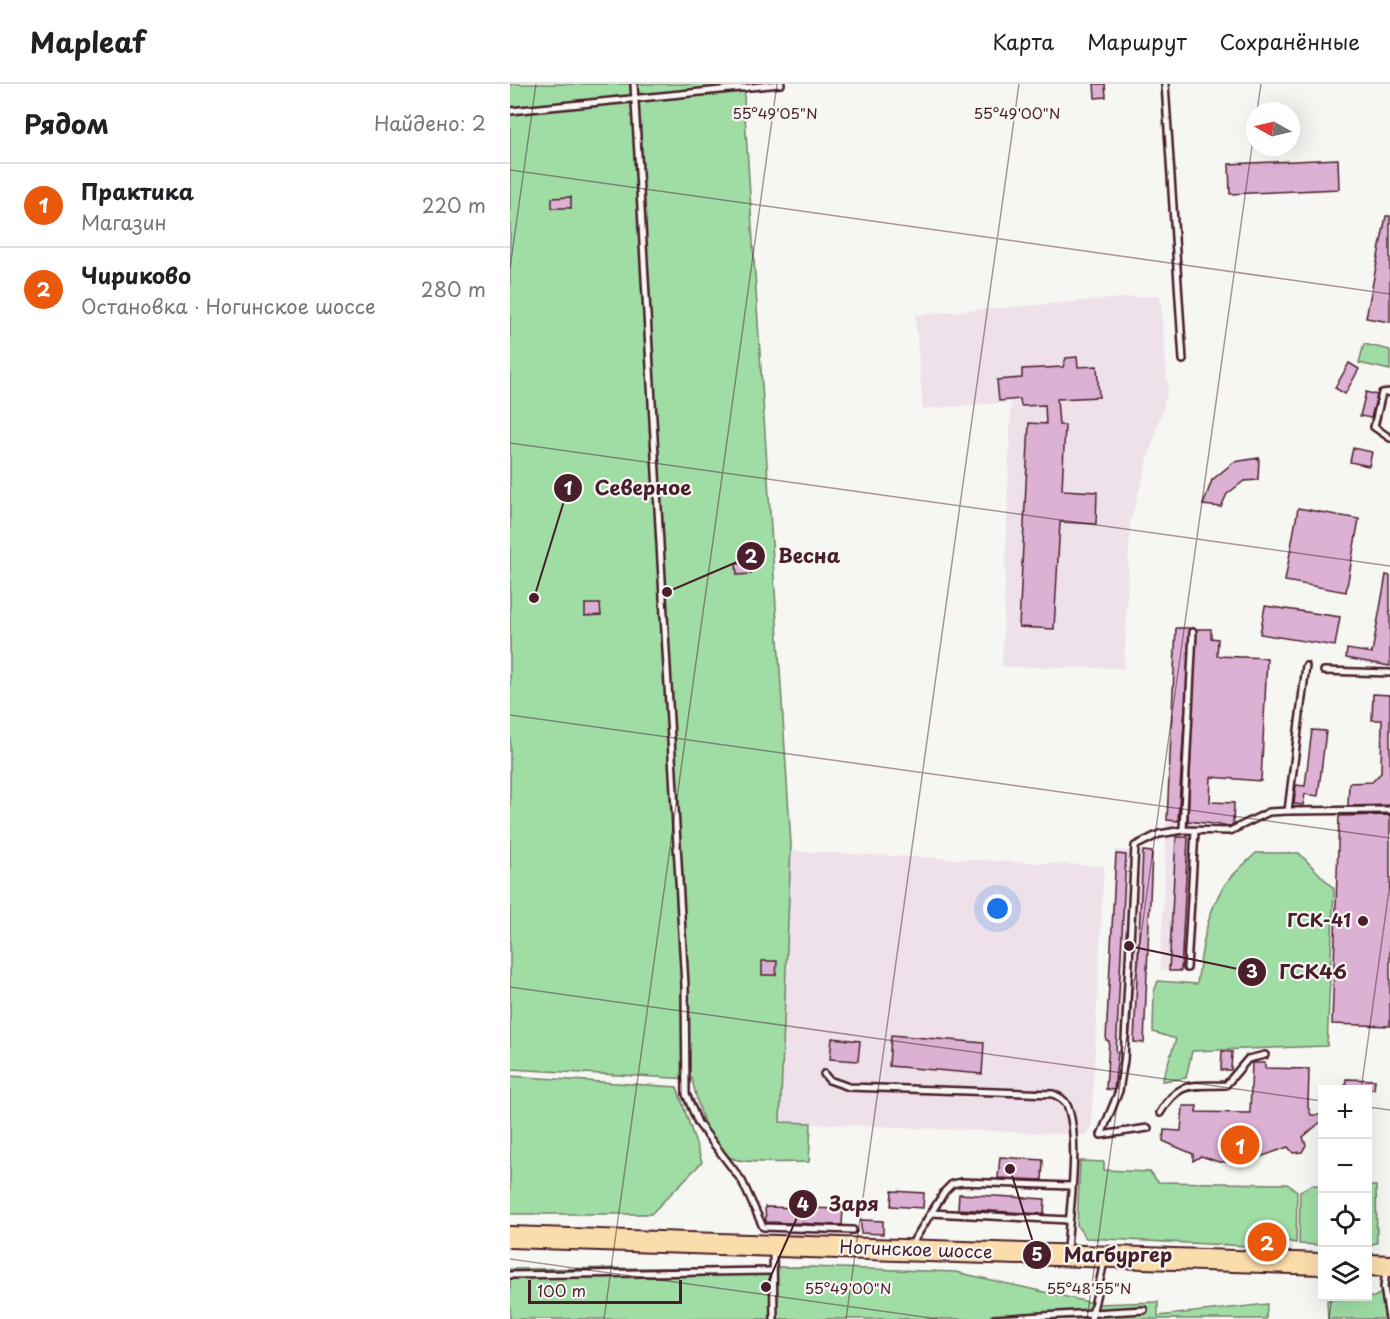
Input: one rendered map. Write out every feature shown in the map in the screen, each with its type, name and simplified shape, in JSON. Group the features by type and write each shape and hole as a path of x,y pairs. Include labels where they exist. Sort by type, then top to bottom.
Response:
{"highway":[{"name":"Ногинское шоссе","path":"510,1237 1318,1264"}],"lane":[{"path":"634,84 685,986 686,1094 698,1123 742,1181 763,1227 854,1230"},
{"path":"510,111 782,84"},
{"path":"1165,84 1183,360"},
{"path":"1390,392 1382,393 1374,427 1390,438"},
{"path":"1183,830 1193,632"},
{"path":"1288,811 1306,666"},
{"path":"1324,671 1390,673"},
{"path":"1148,1128 1101,1135 1119,1090 1124,1060 1135,846 1159,834 1183,830 1230,831 1269,812 1390,810"},
{"path":"1187,968 1195,831"},
{"path":"1160,1113 1171,1095 1188,1086 1226,1085 1248,1059 1265,1055"},
{"path":"824,1074 829,1080 849,1087 1053,1094 1061,1098 1068,1110 1072,1134 1066,1255"},
{"path":"908,1250 948,1187 957,1183 1071,1186"},
{"path":"931,1213 1069,1220"},
{"path":"773,1245 774,1319"},
{"path":"1092,1316 1105,1257"},
{"path":"1382,1266 1389,1319"},
{"path":"510,1275 772,1271"},
{"path":"994,1319 1092,1316 1144,1310"}],"shaded area":[{"path":"1160,295 1168,389 1130,523 1124,668 1002,667 1011,402 923,409 915,315"},
{"path":"1176,627 1211,629 1193,972 1160,970"},
{"path":"1115,850 1153,851 1143,1043 1106,1041"},
{"path":"791,851 1104,866 1091,1129 1085,1135 780,1122"}],"green space":[{"path":"510,84 746,84 744,100 791,845 780,1122 811,1123 809,1162 756,1162 738,1160 728,1156 719,1149 706,1127 692,1079 510,1069"},
{"path":"1364,344 1390,350 1390,370 1359,363"},
{"path":"1256,853 1299,853 1334,889 1327,1046 1192,1051 1186,1078 1162,1081 1176,1039 1153,1032 1154,992 1158,981 1197,984 1205,934 1212,909 1231,877"},
{"path":"510,1076 677,1087 702,1162 651,1214 510,1214"},
{"path":"1080,1161 1104,1162 1104,1170 1150,1172 1158,1182 1287,1184 1297,1191 1296,1243 1261,1236 1248,1246 1086,1238 1077,1226"},
{"path":"1312,1185 1318,1185 1318,1245 1299,1244 1300,1191"},
{"path":"1372,1186 1376,1186 1377,1243 1372,1244"},
{"path":"809,1267 956,1272 1097,1304 1158,1302 1158,1316 1267,1304 1266,1319 510,1319 510,1269"},
{"path":"1390,1288 1390,1319 1328,1319 1327,1301 1372,1301 1374,1297"}],"building":[{"path":"1094,84 1105,84 1106,97 1095,98"},
{"path":"1338,159 1339,189 1230,194 1229,164"},
{"path":"571,197 571,208 552,208 552,198"},
{"path":"1386,216 1390,216 1390,322 1366,318"},
{"path":"1077,357 1078,367 1097,366 1099,397 1057,399 1059,425 1065,425 1062,490 1097,492 1096,524 1060,522 1054,629 1019,627 1029,423 1046,424 1045,405 1021,406 1020,399 999,401 997,380 1022,378 1022,369 1063,367 1066,358"},
{"path":"1349,363 1359,369 1345,394 1335,388"},
{"path":"1366,392 1377,395 1371,418 1360,416"},
{"path":"1353,448 1372,452 1369,466 1350,462"},
{"path":"1259,458 1258,480 1244,481 1227,494 1221,507 1203,505 1212,480 1234,462"},
{"path":"1298,508 1359,519 1346,592 1285,581"},
{"path":"750,563 751,574 737,575 736,564"},
{"path":"1386,575 1390,576 1390,666 1346,658 1347,649 1372,653"},
{"path":"585,604 600,604 601,615 585,616"},
{"path":"1265,606 1340,617 1335,646 1260,634"},
{"path":"1176,628 1190,628 1178,821 1167,820"},
{"path":"1196,629 1211,629 1211,638 1218,639 1217,656 1267,658 1261,781 1211,777 1210,802 1234,803 1233,824 1230,826 1188,821"},
{"path":"1373,694 1390,695 1390,805 1348,806 1349,783 1372,782 1381,773 1382,720 1372,720"},
{"path":"1312,730 1326,731 1318,796 1305,794 1303,805 1294,804 1296,785 1305,786"},
{"name":"ГСК-41","path":"1390,815 1390,1026 1332,1024 1339,816"},
{"path":"1176,837 1188,837 1181,971 1169,971"},
{"path":"1143,851 1152,852 1144,1043 1134,1042"},
{"path":"1116,854 1126,855 1116,1052 1118,1052 1114,1090 1106,1089 1109,1041 1106,1040"},
{"path":"762,961 777,961 776,975 762,975"},
{"path":"891,1035 984,1043 982,1074 889,1066"},
{"path":"832,1038 860,1041 858,1061 830,1059"},
{"path":"1222,1051 1232,1052 1231,1070 1221,1070"},
{"path":"1252,1063 1265,1063 1265,1068 1309,1069 1308,1107 1311,1115 1318,1115 1318,1124 1303,1137 1306,1145 1302,1152 1293,1153 1288,1147 1249,1161 1219,1162 1201,1156 1193,1161 1193,1154 1163,1141 1164,1130 1181,1131 1183,1106 1197,1106 1196,1112 1250,1113"},
{"path":"1346,1079 1375,1080 1374,1089 1372,1085 1345,1085"},
{"path":"1000,1157 1043,1160 1042,1180 998,1178"},
{"path":"892,1191 924,1193 923,1208 891,1206"},
{"path":"959,1194 1045,1199 1044,1214 958,1209"},
{"path":"765,1207 843,1209 842,1225 766,1222"},
{"path":"861,1220 883,1221 883,1234 861,1233"}],"place":[{"name":"Весна","path":"667,592"},
{"name":"Северное","path":"534,598"},
{"name":"ГСК-41","path":"1363,921"},
{"name":"ГСК46","path":"1129,946"},
{"name":"Практика","path":"1240,1145"},
{"name":"Магбургер","path":"1010,1169"},
{"name":"Чириково","path":"1267,1242"},
{"name":"Заря","path":"766,1287"}]}
